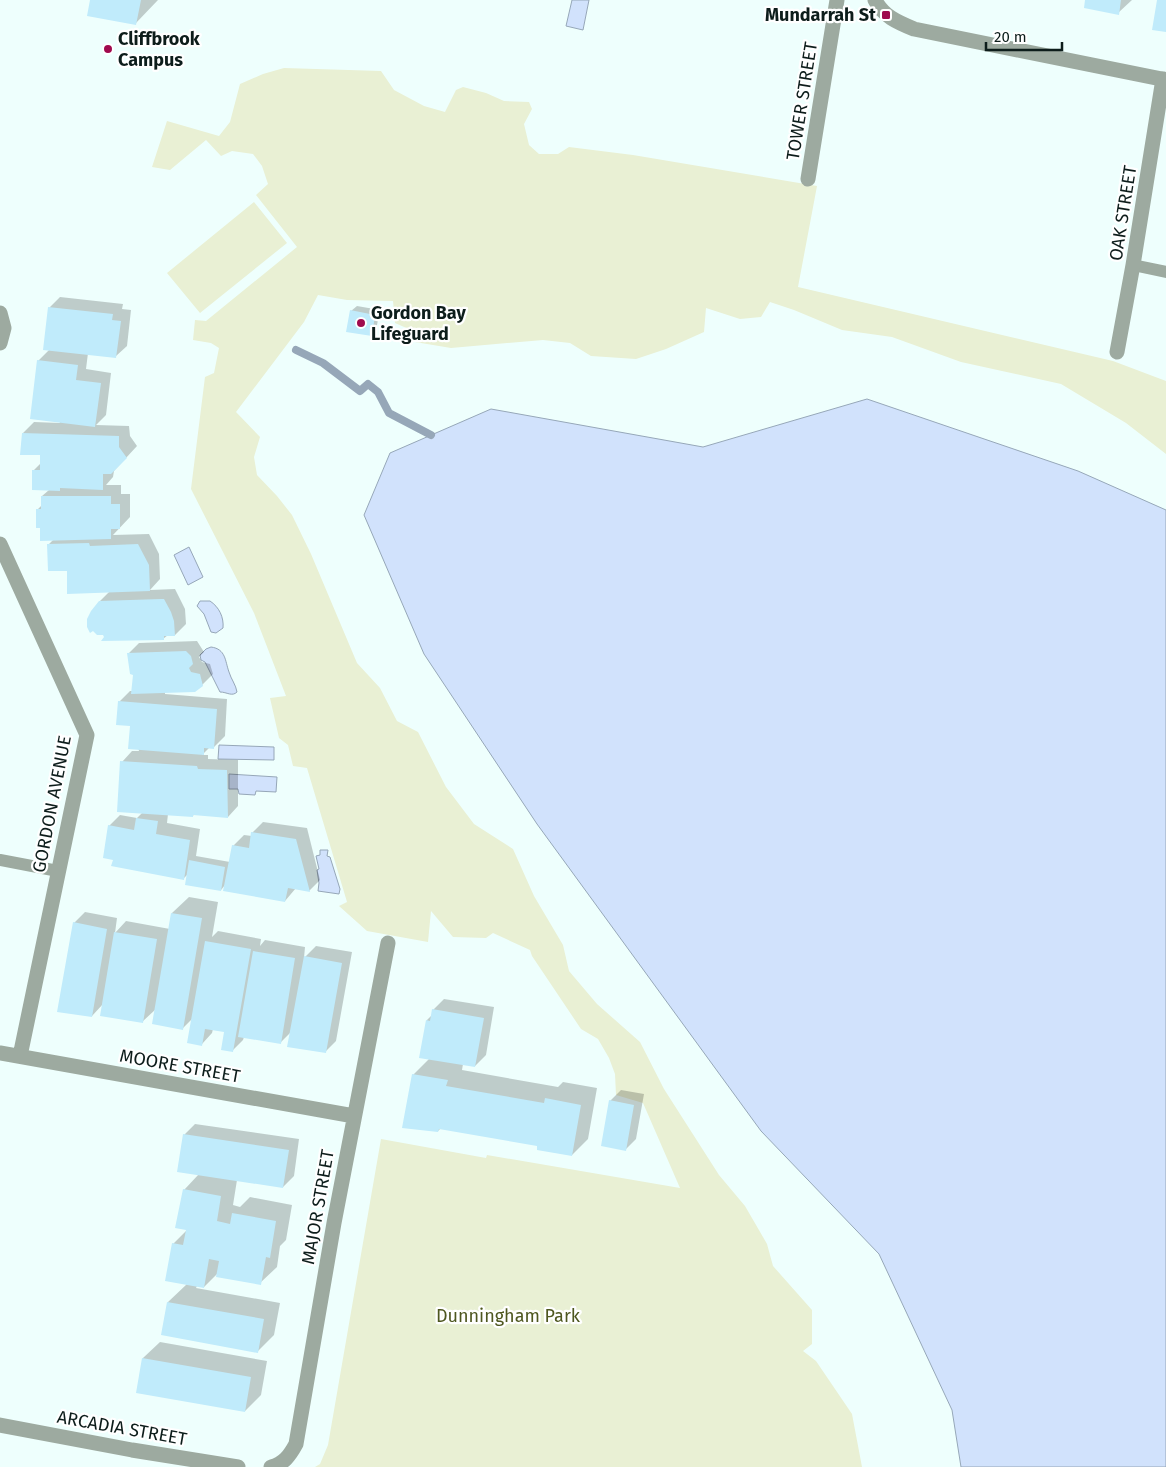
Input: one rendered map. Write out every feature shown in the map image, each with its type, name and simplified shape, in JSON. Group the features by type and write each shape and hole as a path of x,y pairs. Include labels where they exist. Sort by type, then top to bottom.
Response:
{"street":[{"name":"TOWER STREET","path":"808,178 837,0"},
{"path":"875,0 879,7 897,22 914,28 1164,80"},
{"name":"OAK STREET","path":"1117,352 1164,80"},
{"path":"0,313 4,328 0,343"},
{"name":"GORDON AVENUE","path":"0,544 87,735 20,1056"},
{"name":"MAJOR STREET","path":"271,1467 277,1466 286,1459 296,1444 334,1223 388,943"},
{"name":"MOORE STREET","path":"0,1053 354,1116"},
{"name":"ARCADIA STREET","path":"0,1425 238,1467"}],"lane":[{"path":"1133,265 1166,272"},
{"path":"0,860 58,871"}],"green space":[{"name":"Dunningham Park","path":"284,68 381,71 394,90 424,106 445,112 456,90 463,87 486,93 504,101 529,102 532,109 524,124 529,145 539,154 558,154 569,147 633,155 817,186 798,287 1113,361 1166,381 1166,454 1126,423 1061,384 961,362 892,337 842,330 770,302 761,317 740,319 706,308 704,332 666,349 636,359 591,356 570,343 543,340 451,348 409,341 411,330 395,323 393,301 347,300 318,295 304,322 236,412 260,437 254,457 257,475 292,515 311,554 357,663 380,688 397,721 418,732 446,787 474,824 513,849 534,896 563,945 569,971 597,1004 640,1042 664,1089 719,1175 745,1206 767,1244 773,1266 812,1310 812,1344 803,1351 816,1361 852,1414 862,1467 315,1467 320,1464 328,1445 381,1139 486,1158 487,1155 680,1188 643,1103 616,1095 615,1074 609,1058 598,1039 581,1029 532,956 530,950 493,933 486,938 453,937 431,911 428,942 367,931 339,906 347,902 307,768 293,766 288,745 279,738 270,698 286,696 254,613 191,489 205,377 214,373 219,348 211,343 193,340 195,320 206,321 297,247 256,195 268,184 262,166 253,154 232,151 221,156 206,140 170,170 152,167 167,121 219,136 230,122 240,84 263,74"},
{"path":"254,202 287,243 200,313 167,273"}],"water":[{"path":"572,0 589,0 583,30 566,26"},
{"path":"867,399 1078,471 1166,510 1166,1467 961,1467 952,1410 879,1254 761,1131 537,824 424,654 364,515 390,453 491,409 703,447"},
{"path":"189,547 203,577 188,585 174,555"},
{"path":"200,601 210,601 220,613 223,620 223,628 216,633 211,632 204,614 197,606"},
{"path":"211,647 220,650 224,656 237,692 231,694 220,692 205,662 201,660 200,655"},
{"path":"219,745 274,747 274,760 218,759"},
{"path":"229,774 277,777 276,792 256,791 255,795 239,794 238,789 229,789"},
{"path":"320,850 328,850 327,856 330,857 340,889 339,894 318,891 317,870 319,869 316,856 320,855"}],"building":[{"path":"90,0 141,0 136,25 87,16"},
{"path":"1085,0 1121,0 1119,15 1084,8"},
{"path":"1157,0 1166,0 1166,32 1152,30"},
{"path":"48,307 113,314 112,320 121,321 116,358 43,350"},
{"name":"Gordon Bay Lifeguard","path":"350,310 375,315 372,336 346,332"},
{"path":"37,360 78,365 76,380 101,383 95,427 30,419"},
{"path":"22,433 119,436 119,447 127,458 111,474 103,474 103,490 60,488 60,491 32,490 32,470 40,470 40,455 20,455"},
{"path":"41,496 111,496 111,504 120,504 120,529 111,529 111,539 40,541 40,528 36,528 36,509 41,509"},
{"path":"89,543 90,546 138,544 149,565 150,591 67,594 67,571 48,571 47,544"},
{"path":"164,599 174,621 175,636 164,636 164,640 101,641 104,637 103,635 97,635 93,631 90,633 87,627 87,619 99,601"},
{"path":"186,651 191,656 193,664 189,668 191,672 200,674 203,686 195,692 131,694 133,675 130,674 127,653"},
{"path":"118,701 217,709 214,749 204,748 204,755 128,749 130,726 116,725"},
{"path":"120,761 227,770 228,818 117,812"},
{"path":"136,818 158,821 156,834 190,840 184,880 111,866 113,860 103,858 108,825 134,830"},
{"path":"251,832 296,839 310,892 288,888 285,902 223,891 232,845 249,848"},
{"path":"189,860 225,867 221,891 185,885"},
{"path":"171,913 202,918 183,1030 152,1024"},
{"path":"73,922 107,929 92,1017 57,1012"},
{"path":"114,932 157,939 143,1023 100,1016"},
{"path":"205,941 251,949 233,1052 221,1050 224,1032 205,1029 202,1046 187,1043"},
{"path":"253,951 295,958 281,1044 238,1037"},
{"path":"304,956 342,963 326,1053 287,1047"},
{"path":"432,1009 484,1018 475,1067 419,1058 426,1020 430,1021"},
{"path":"412,1074 448,1080 446,1086 544,1103 545,1098 581,1105 572,1156 537,1150 537,1146 439,1129 438,1132 402,1128"},
{"path":"609,1100 634,1105 626,1151 601,1146"},
{"path":"183,1134 289,1150 283,1188 177,1172"},
{"path":"183,1189 221,1196 217,1221 230,1224 232,1213 276,1221 270,1258 266,1257 261,1285 216,1277 219,1261 209,1259 204,1288 165,1281 172,1243 183,1245 186,1230 175,1228"},
{"path":"167,1302 264,1319 258,1353 161,1335"},
{"path":"142,1358 251,1377 245,1412 136,1393"}],"waterway":[{"path":"296,350 323,363 360,391 368,384 378,392 389,413 431,435"}],"place":[{"name":"Mundarrah St","path":"886,15"},
{"name":"Cliffbrook Campus","path":"108,49"},
{"name":"Gordon Bay Lifeguard","path":"361,323"}]}
